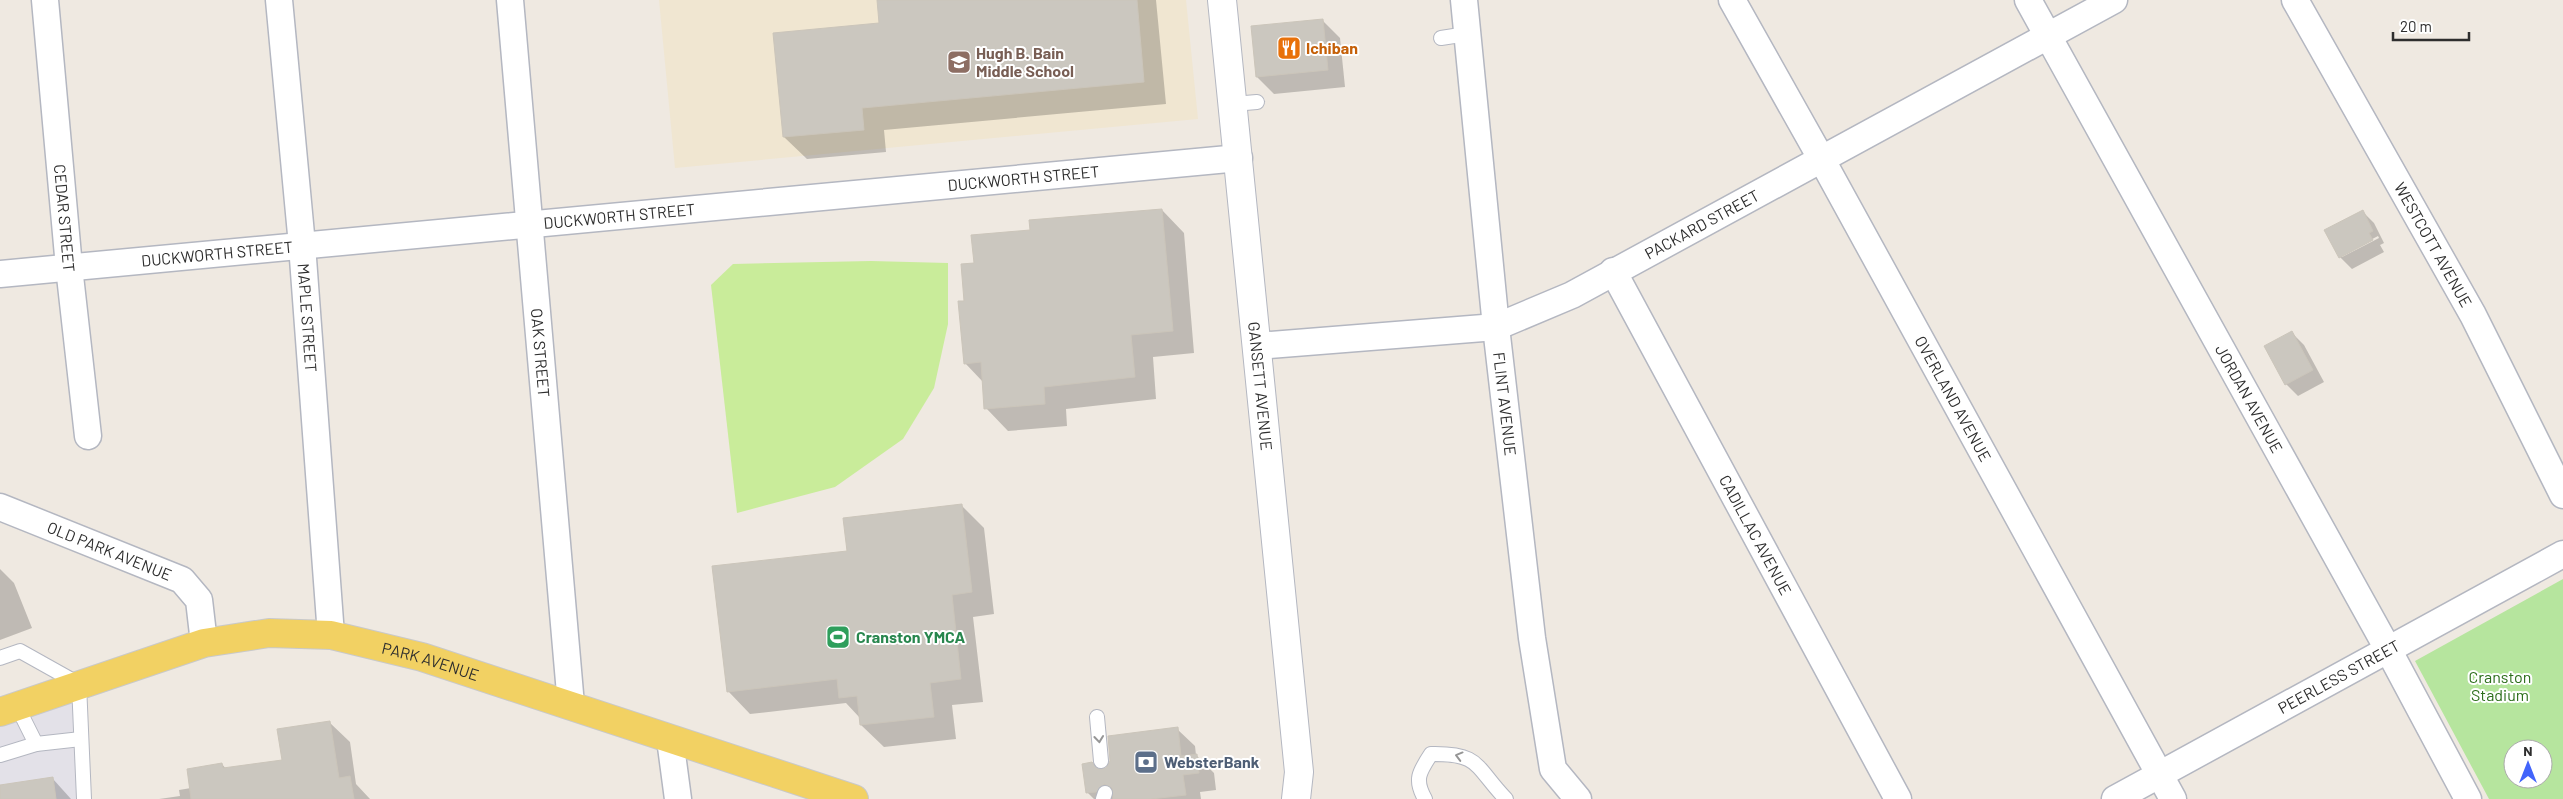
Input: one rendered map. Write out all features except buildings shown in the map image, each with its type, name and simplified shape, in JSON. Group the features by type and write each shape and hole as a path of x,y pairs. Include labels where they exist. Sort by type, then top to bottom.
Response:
{"main road":[{"name":"GANSETT AVENUE","path":"1226,0 1245,103 1239,158 1300,772 1296,799"},
{"name":"PARK AVENUE","path":"8,709 204,643 269,633 331,635 422,657 854,799"},
{"name":"GANSETT AVENUE","path":"1300,772 1313,799"}],"street":[{"name":"CEDAR STREET","path":"45,0 69,267 88,436"},
{"name":"MAPLE STREET","path":"279,0 302,245 331,635"},
{"name":"OAK STREET","path":"510,0 571,705"},
{"name":"FLINT AVENUE","path":"1464,0 1496,326 1532,638 1553,769 1578,799"},
{"name":"OVERLAND AVENUE","path":"1732,0 2161,774 2173,799"},
{"name":"JORDAN AVENUE","path":"2028,0 2389,651 2468,799"},
{"name":"PACKARD STREET","path":"1258,346 1496,326 1572,295 2114,0"},
{"name":"WESTCOTT AVENUE","path":"2295,0 2473,315 2563,496"},
{"name":"DUCKWORTH STREET","path":"0,274 302,245 530,226 1239,158"},
{"name":"CADILLAC AVENUE","path":"1613,271 1898,799"},
{"name":"OLD PARK AVENUE","path":"0,506 182,580 199,600 204,643"},
{"name":"PEERLESS STREET","path":"2115,799 2389,651 2563,554"},
{"path":"670,739 678,799"}],"lane":[{"path":"1441,38 1467,34"},
{"path":"0,658 20,651 79,684 84,799"},
{"path":"8,709 36,744"},
{"path":"1097,717 1102,761"},
{"path":"0,755 36,744 81,739"},
{"path":"1425,799 1418,786 1421,769 1431,754 1452,754 1474,760 1506,799"}],"shaded area":[{"path":"659,0 1186,0 1198,119 675,168"},
{"path":"74,684 85,799 0,799 0,713"}],"green space":[{"path":"871,261 948,263 948,324 934,388 903,439 835,487 737,513 711,285 733,264"},
{"name":"Cranston Stadium","path":"2563,579 2563,799 2489,799 2415,661"}],"place":[{"name":"Ichiban","path":"1289,48"},
{"name":"Hugh B. Bain Middle School","path":"959,62"},
{"name":"Cranston YMCA","path":"838,637"},
{"name":"WebsterBank","path":"1146,762"}]}
